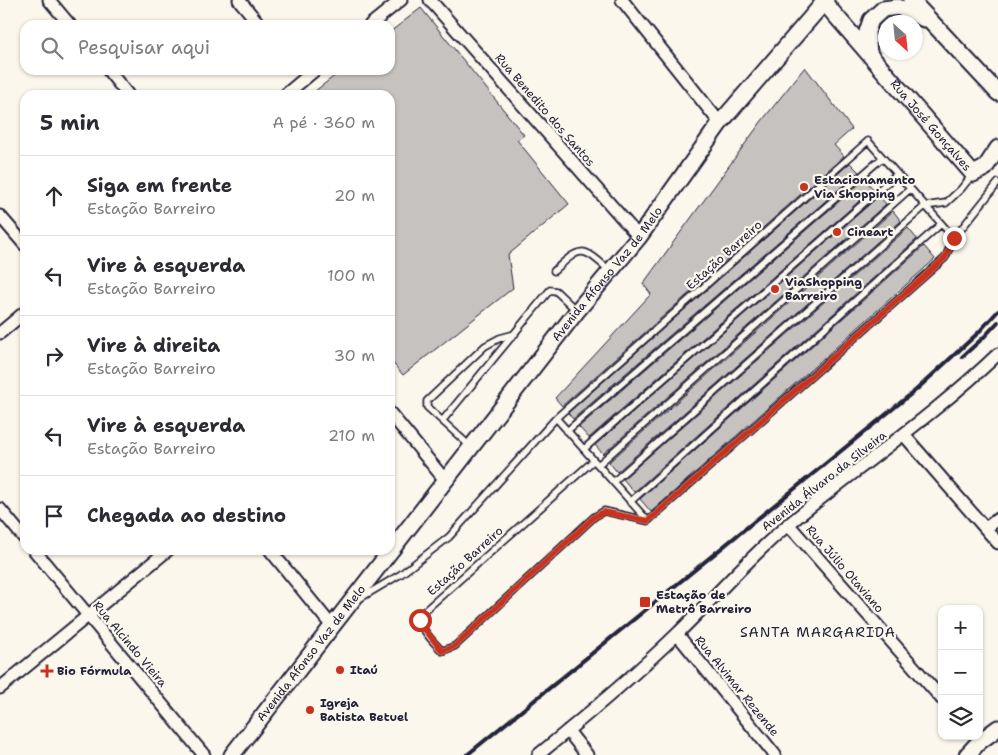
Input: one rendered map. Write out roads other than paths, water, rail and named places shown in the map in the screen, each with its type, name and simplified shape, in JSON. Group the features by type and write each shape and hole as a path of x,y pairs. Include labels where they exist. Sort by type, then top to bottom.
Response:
{"main road":[{"path":"911,0 993,88"},
{"path":"920,0 930,22"},
{"name":"Avenida Afonso Vaz de Melo","path":"395,544 577,311 639,237 720,123 824,1"},
{"name":"Rua José Gonçalves","path":"824,1 973,174 986,168 998,148"},
{"path":"869,53 867,32 871,20 883,9 898,7 930,22"},
{"name":"Avenida Afonso Vaz de Melo","path":"232,755 386,555"},
{"path":"983,736 998,728"},
{"path":"966,755 976,740"}],"street":[{"path":"50,0 66,20"},
{"path":"239,0 256,20"},
{"path":"376,20 401,0"},
{"name":"Rua Benedito dos Santos","path":"430,0 639,237"},
{"path":"622,0 720,123"},
{"path":"112,75 124,90"},
{"path":"289,90 300,75"},
{"path":"0,216 20,239"},
{"path":"0,333 20,316"},
{"name":"Avenida Álvaro da Silveira","path":"538,755 568,731 677,634 746,563 788,524 904,435 998,354"},
{"path":"395,419 445,480"},
{"path":"904,435 998,543"},
{"path":"0,509 20,533"},
{"path":"986,528 998,519"},
{"name":"Rua Júlio Otaviano","path":"788,524 938,695"},
{"name":"Rua Alcindo Vieira","path":"38,555 204,755"},
{"path":"0,688 162,555"},
{"path":"274,555 331,625"},
{"name":"Rua Alvimar Rezende","path":"677,634 775,755"},
{"path":"568,731 587,755"}],"lane":[{"name":"Estação Barreiro","path":"345,608 400,574 448,537 556,418 868,141 954,238"},
{"path":"567,431 882,158"},
{"path":"584,449 897,174"},
{"path":"613,482 925,206 946,203 973,174"},
{"path":"556,418 648,521 945,258 954,238 998,183"},
{"name":"Estação Barreiro","path":"648,521 604,512 594,517 455,646 442,651 422,626 421,614 910,189"},
{"path":"630,502 941,224"},
{"path":"554,271 569,257 580,252 589,252 611,271"},
{"path":"443,420 550,290 560,294 577,311"},
{"path":"472,447 427,406 427,401 485,346 500,338 515,334"}],"railway":[{"path":"467,755 916,390 978,333 998,311"},
{"path":"962,357 998,322"}],"place":[{"name":"Estacionamento Via Shopping","path":"804,187"},
{"name":"Cineart","path":"837,232"},
{"name":"ViaShopping Barreiro","path":"775,289"},
{"name":"Estação de Metrô Barreiro","path":"645,602"},
{"name":"Itaú","path":"340,670"},
{"name":"Bio Fórmula","path":"47,671"},
{"name":"Igreja Batista Betuel","path":"310,710"}],"district":[{"name":"SANTA MARGARIDA","path":"818,632"}]}
